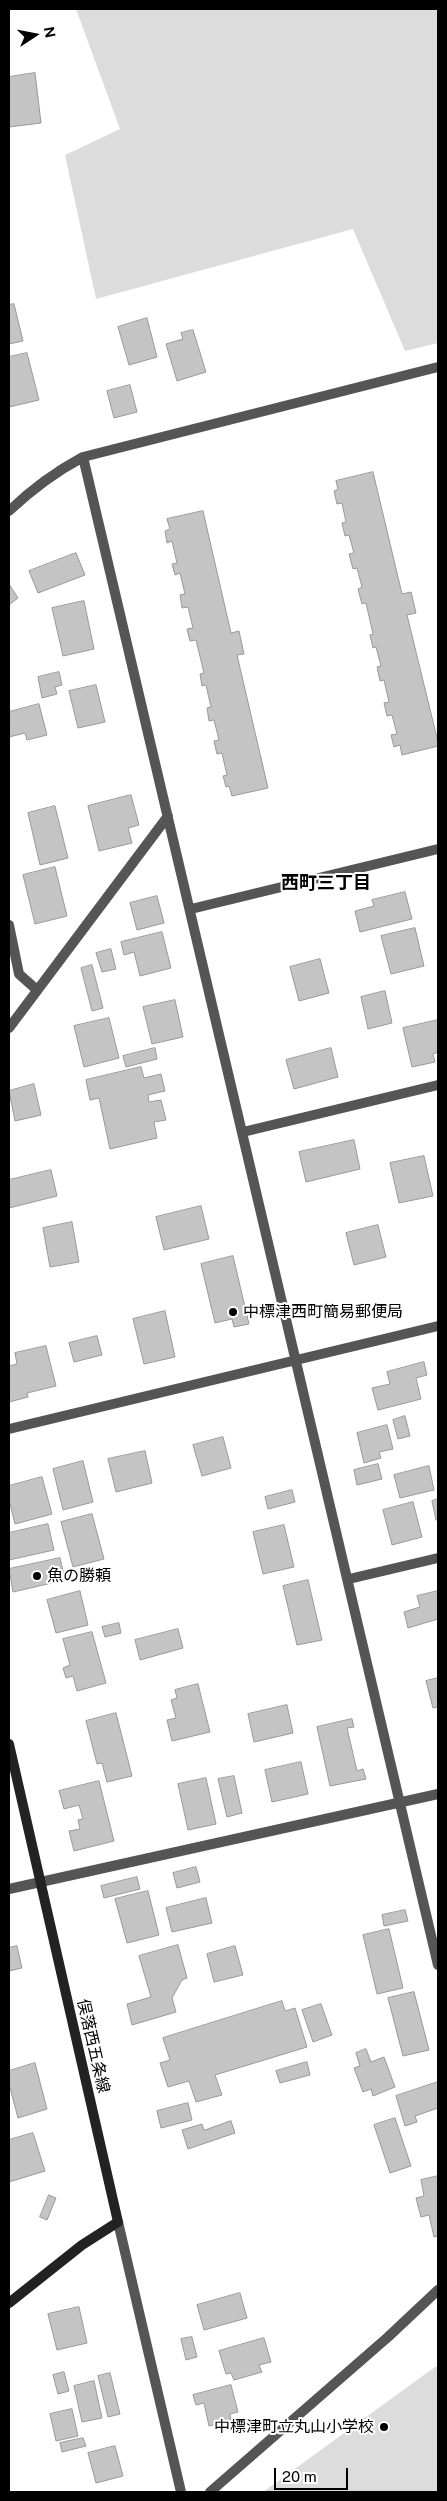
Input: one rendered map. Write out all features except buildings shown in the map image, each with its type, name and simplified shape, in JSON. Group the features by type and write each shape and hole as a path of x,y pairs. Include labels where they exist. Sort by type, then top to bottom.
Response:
{"main road":[{"name":"俣落西五条線","path":"9,1744 118,2222"},
{"path":"9,2303 82,2244 118,2222"}],"street":[{"path":"9,511 28,492 57,471 83,457 438,367"},
{"path":"83,457 349,1579 438,1965"},
{"path":"9,1028 168,816"},
{"path":"191,909 438,850"},
{"path":"9,926 19,974 37,990"},
{"path":"243,1132 438,1085"},
{"path":"9,1429 438,1326"},
{"path":"349,1579 438,1558"},
{"path":"9,1889 438,1794"},
{"path":"118,2222 181,2492"},
{"path":"210,2492 388,2337 438,2290"}],"shaded area":[{"path":"76,9 438,9 438,343 405,351 353,229 96,299 65,155 120,129"},
{"name":"中標津町立丸山小学校","path":"435,2367 438,2367 438,2492 263,2492"}],"place":[{"name":"中標津西町簡易郵便局","path":"233,1312"},
{"name":"魚の勝頼","path":"37,1576"},
{"name":"中標津町立丸山小学校","path":"384,2427"}],"district":[{"name":"西町三丁目","path":"326,883"}]}
